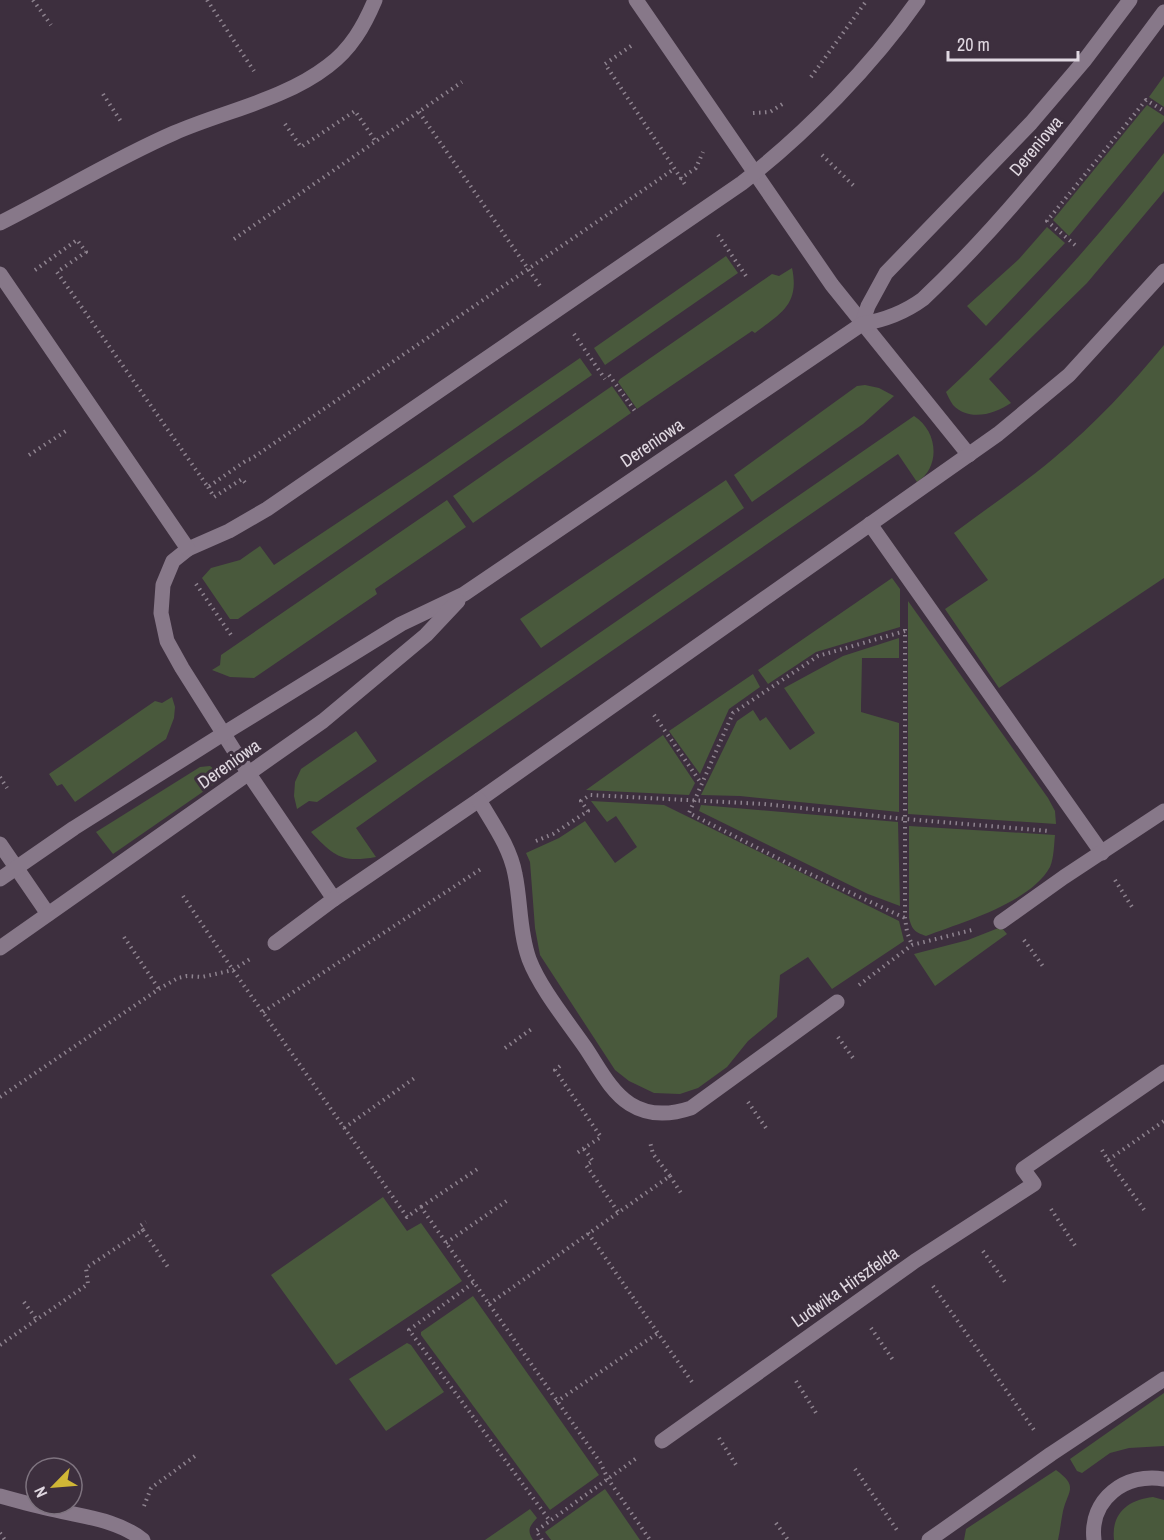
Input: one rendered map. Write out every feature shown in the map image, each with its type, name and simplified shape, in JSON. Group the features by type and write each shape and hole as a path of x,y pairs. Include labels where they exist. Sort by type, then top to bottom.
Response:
{"street":[{"path":"0,223 175,132 271,96 319,73 340,56 362,28 375,0"},
{"path":"636,0 832,285 969,455"},
{"path":"334,899 223,734 167,641 161,614 163,585 173,561 188,549 229,531 267,509 755,173 784,148 862,70 918,0"},
{"name":"Dereniowa","path":"862,324 868,306 886,273 1031,123 1084,61 1130,0"},
{"name":"Dereniowa","path":"0,879 74,828 401,624 464,594 862,324 881,320 907,310 930,292 1014,202 1071,135 1164,12"},
{"path":"275,943 334,899 479,800 969,455 1034,406 1069,375 1164,270"},
{"path":"0,274 188,549"},
{"path":"870,524 1102,853"},
{"name":"Dereniowa","path":"0,948 323,722 418,643 464,594"},
{"path":"479,800 509,851 515,872 520,921 530,962 554,1002 615,1090 630,1103 641,1109 666,1114 691,1108 837,1002"},
{"path":"1001,922 1164,811"},
{"path":"0,844 48,914"},
{"path":"1034,1184 1023,1169 1164,1072"},
{"name":"Ludwika Hirszfelda","path":"662,1441 915,1261 1034,1184"},
{"path":"929,1540 1051,1454 1164,1379"},
{"path":"1094,1540 1096,1515 1107,1496 1115,1488 1134,1479 1145,1477 1164,1479"},
{"path":"0,1496 32,1506 104,1521 138,1537"}],"path":[{"path":"33,0 51,25"},
{"path":"207,0 271,96 280,117 300,147 355,111 376,142"},
{"path":"808,80 867,0"},
{"path":"636,43 604,64 748,279"},
{"path":"234,239 462,82"},
{"path":"746,111 758,114 770,112 790,98"},
{"path":"1075,245 1047,220 1146,100 1164,111"},
{"path":"419,112 605,379"},
{"path":"208,487 674,169"},
{"path":"33,272 77,240 86,252 57,272 214,497 220,493"},
{"path":"609,375 635,411"},
{"path":"29,455 94,412"},
{"path":"904,573 905,918 912,945"},
{"path":"905,631 818,656 733,713 688,813 793,866 905,918"},
{"path":"637,689 701,783"},
{"path":"0,777 8,788"},
{"path":"263,1012 509,851 553,834 588,811 580,801 590,795 774,805 905,819 1088,834"},
{"path":"183,896 407,1217 479,1168"},
{"path":"837,1002 912,945 1001,922"},
{"path":"124,937 159,988"},
{"path":"0,1097 159,988 178,978 202,977 233,970 275,943"},
{"path":"578,1153 601,1137 555,1070 585,1047"},
{"path":"344,1128 416,1077"},
{"path":"641,1109 653,1154 681,1192"},
{"path":"1145,1211 1107,1158 1164,1121"},
{"path":"584,1149 593,1161 586,1166 618,1212"},
{"path":"489,1304 670,1176"},
{"path":"1034,1184 1076,1247"},
{"path":"446,1243 508,1200"},
{"path":"422,1207 600,1462 608,1479 650,1540"},
{"path":"146,1222 140,1226 170,1270"},
{"path":"0,1345 87,1284 86,1268 142,1230"},
{"path":"588,1233 710,1407"},
{"path":"915,1261 1051,1454"},
{"path":"474,1282 409,1330 550,1521"},
{"path":"24,1302 37,1320"},
{"path":"855,1304 893,1360"},
{"path":"556,1402 658,1333"},
{"path":"542,1540 536,1531 662,1441"},
{"path":"138,1537 151,1488 195,1456"},
{"path":"855,1469 904,1540"},
{"path":"776,1523 788,1540"},
{"path":"0,1533 5,1540"}],"green space":[{"path":"1164,76 1164,107 1149,97"},
{"path":"1147,105 1164,116 1164,121 1069,236 1053,220"},
{"path":"1164,153 1164,191 1161,195 1087,283 989,379 1011,403 982,415 959,410 953,405 946,392 1060,277"},
{"path":"1047,227 1065,243 986,326 967,306 1019,259"},
{"path":"726,256 738,273 605,365 594,348"},
{"path":"792,268 793,291 790,300 780,314 755,333 752,331 637,409 618,382 620,379 772,274 779,276"},
{"path":"1164,345 1164,578 999,688 945,609 988,580 954,533 1030,478 1084,432"},
{"path":"580,358 592,375 238,619 230,619 202,578 211,568 240,560 260,546 274,565"},
{"path":"612,386 631,413 473,523 453,496"},
{"path":"857,386 879,388 894,396 863,424 752,502 734,475"},
{"path":"914,416 928,431 934,449 930,467 917,482 898,454 421,782 356,828 376,857 354,859 339,856 311,832"},
{"path":"726,480 744,508 541,648 520,619"},
{"path":"447,500 466,527 375,589 377,594 254,678 230,677 212,670 220,665 221,655"},
{"path":"892,578 900,589 900,627 816,652 768,684 758,670"},
{"path":"908,601 1048,798 1055,811 1056,824 908,814"},
{"path":"899,638 899,658 862,658 861,712 899,723 899,812 740,796 701,795 737,721 753,710 760,721 766,717 790,750 815,733 784,688 843,656"},
{"path":"753,674 760,687 729,709 700,774 669,731"},
{"path":"172,697 175,707 174,718 166,739 75,802 62,784 57,786 49,774 155,701 162,703"},
{"path":"356,731 377,761 317,802 309,801 297,809 294,796 295,782 301,769"},
{"path":"663,735 695,783 689,795 586,790"},
{"path":"210,766 222,775 220,780 113,854 96,832 200,767"},
{"path":"591,801 664,805 899,921 904,941 832,989 808,957 780,975 777,1017 748,1041 727,1067 698,1088 680,1094 654,1093 629,1081 615,1070 540,955 535,928 530,862 526,853 559,838 585,821 615,863 637,847 616,816 607,822"},
{"path":"701,805 898,822 900,906 868,894 699,811"},
{"path":"909,826 1055,835 1050,867 1040,880 1012,901 976,918 926,936 915,930 909,918"},
{"path":"1001,927 1007,934 935,986 914,954 968,940"},
{"path":"383,1197 407,1231 421,1223 462,1281 336,1365 271,1275"},
{"path":"473,1296 599,1475 550,1510 421,1335 421,1332"},
{"path":"407,1343 411,1345 444,1392 386,1431 349,1379"},
{"path":"1164,1393 1164,1446 1129,1448 1110,1453 1082,1473 1077,1471 1070,1459"},
{"path":"1056,1470 1070,1485 1058,1540 964,1540 966,1529"},
{"path":"605,1489 640,1540 551,1540 545,1532"},
{"path":"1153,1497 1164,1500 1164,1540 1114,1540 1115,1522 1118,1515 1136,1501"},
{"path":"530,1509 537,1518 530,1529 533,1540 485,1540"}]}
